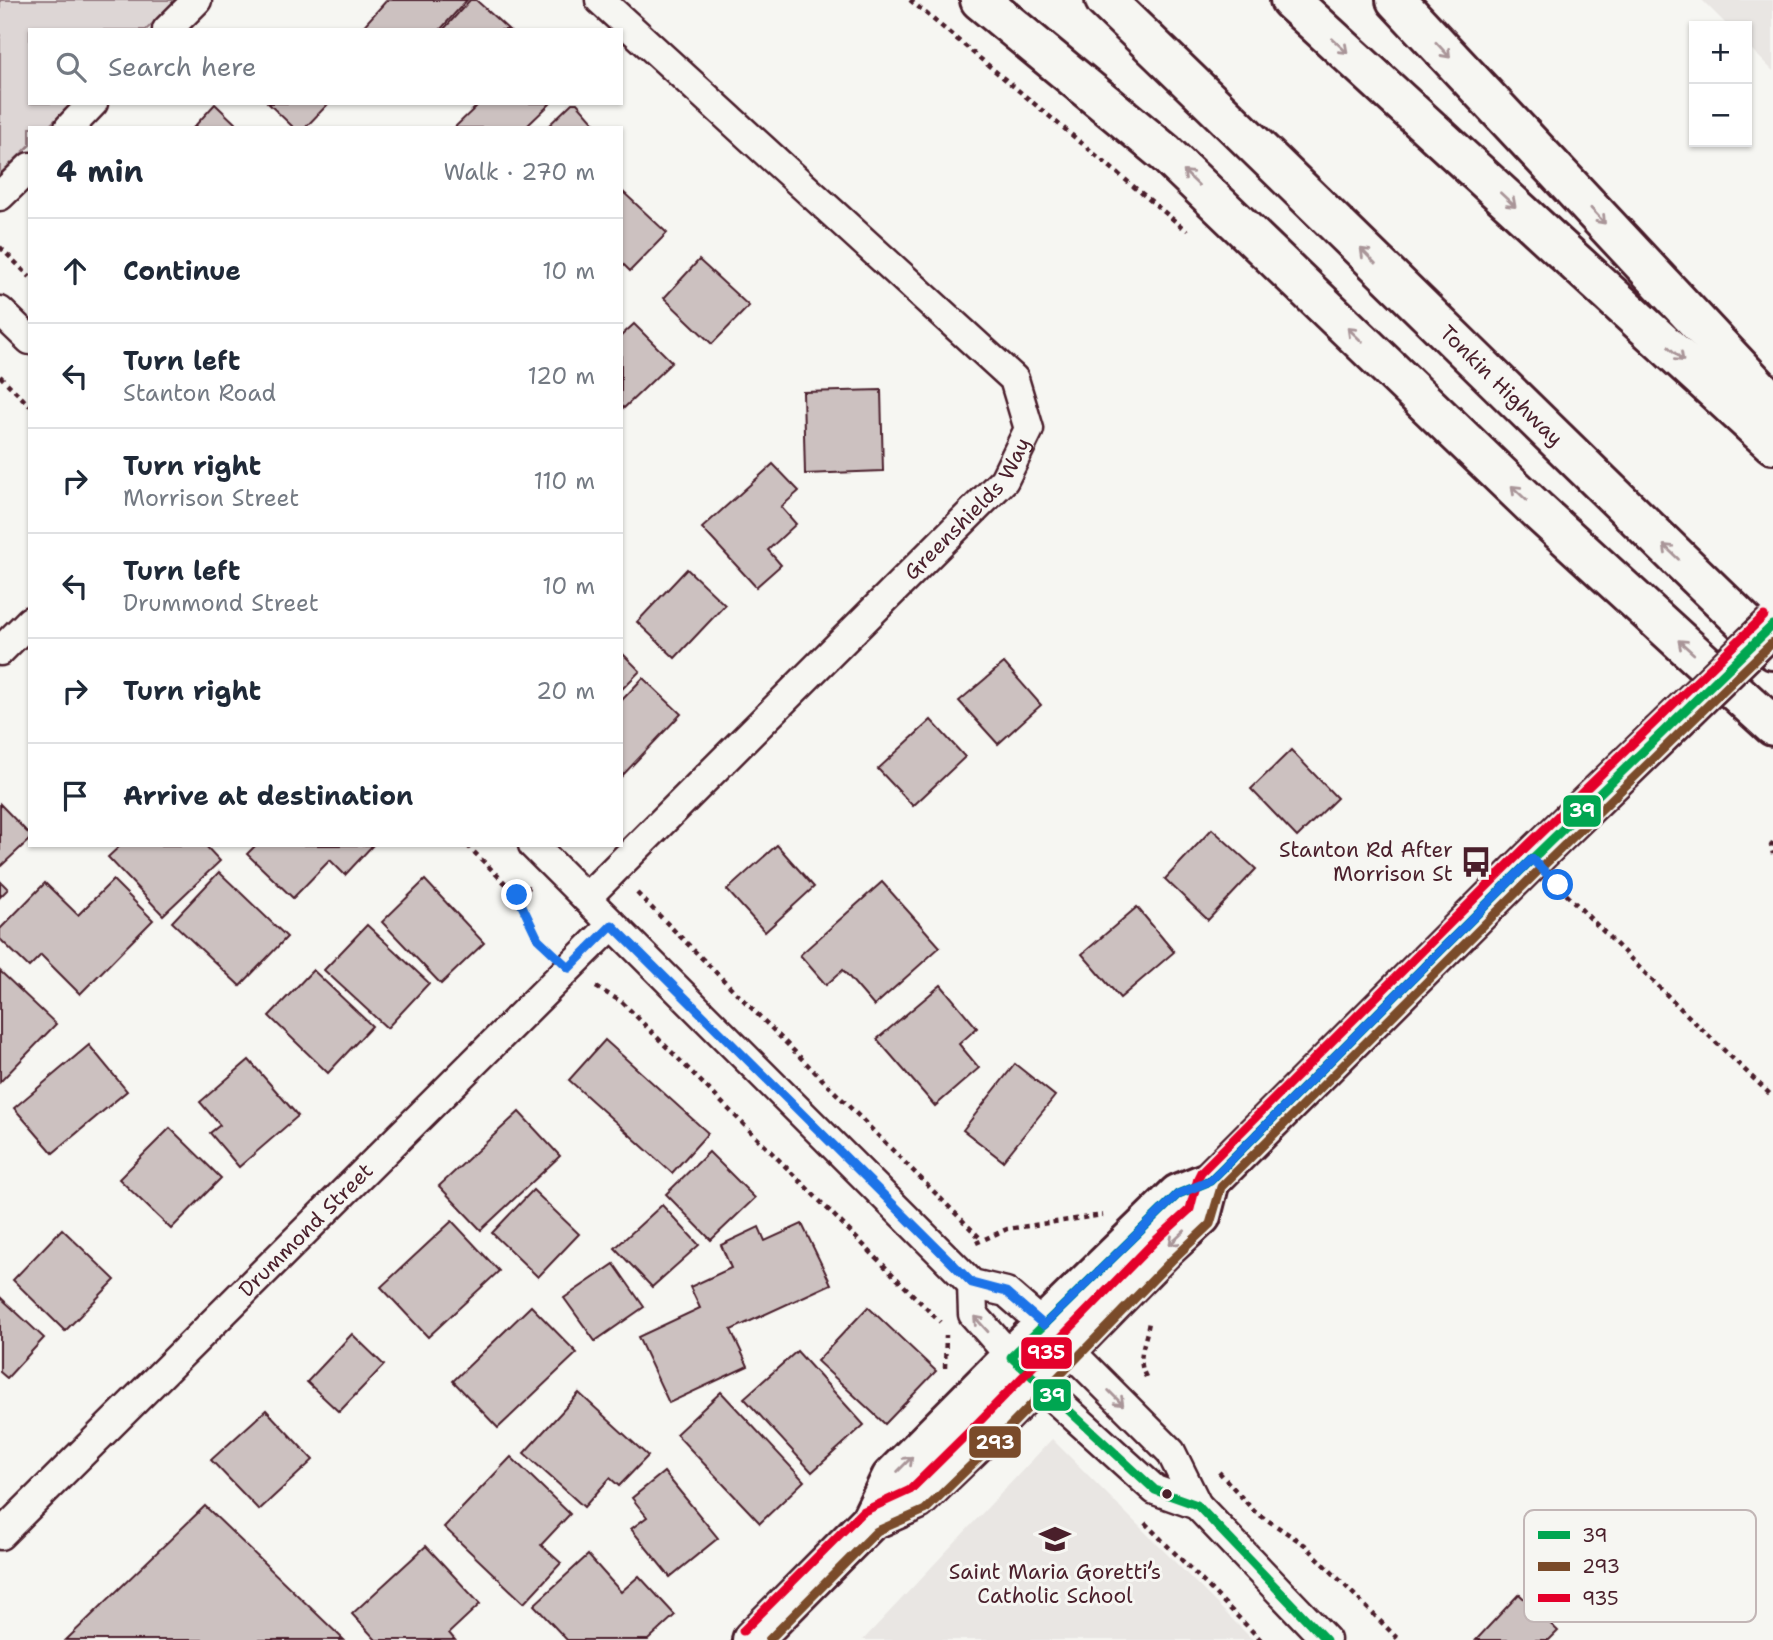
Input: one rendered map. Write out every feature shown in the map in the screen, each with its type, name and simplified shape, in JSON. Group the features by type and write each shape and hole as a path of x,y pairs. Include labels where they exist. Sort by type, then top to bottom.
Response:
{"main road":[{"path":"980,0 1165,153 1538,510 1773,726"},
{"name":"Tonkin Highway","path":"1081,0 1231,121"},
{"name":"Tonkin Highway","path":"1105,0 1773,650"},
{"path":"1290,0 1773,444"},
{"path":"1396,0 1773,403"},
{"path":"752,1640 870,1521 917,1500 982,1437 1023,1369 1056,1337 1178,1194 1210,1181 1532,859 1773,625"}],"street":[{"path":"169,28 197,0"},
{"name":"Greenshields Way","path":"586,898 1004,480 1029,429 1014,379 600,0"},
{"path":"71,126 91,105"},
{"path":"0,196 28,169"},
{"path":"0,311 28,338"},
{"path":"0,651 28,623"},
{"path":"535,847 972,1283 1006,1292 1056,1337 1171,1452 1196,1505 1326,1640"},
{"name":"Drummond Street","path":"0,1535 612,925"},
{"path":"972,1283 973,1314 1023,1369 1155,1490 1196,1505"}],"path":[{"path":"0,247 28,275"},
{"path":"0,376 28,404"},
{"path":"1773,842 1773,854"},
{"path":"469,847 517,895 538,939 580,978 622,1002 946,1329 945,1375"},
{"path":"1532,859 1773,1097"},
{"path":"517,895 536,883 553,866"},
{"path":"614,870 982,1240"},
{"path":"1150,1315 1141,1359 1143,1372 1151,1387"},
{"path":"1212,1463 1255,1512 1305,1545 1399,1640"}],"shaded area":[{"path":"0,0 176,0 148,28 28,28 28,105 70,105 49,126 28,126 28,147 0,174"},
{"path":"1702,0 1773,0 1773,71 1752,50 1752,21 1723,21"},
{"name":"Saint Maria Goretti’s Catholic School","path":"1052,1439 1253,1640 863,1640"}],"building":[{"path":"387,0 467,0 442,28 362,28"},
{"path":"470,0 476,0 507,28 445,28"},
{"path":"216,105 238,126 195,126"},
{"path":"270,105 327,105 307,126 292,126"},
{"path":"478,105 549,105 527,126 456,126"},
{"path":"570,105 579,105 597,126 548,126"},
{"path":"623,192 667,233 630,271 623,264"},
{"path":"699,260 749,306 712,344 664,298"},
{"path":"634,324 672,362 624,408 623,407 623,334"},
{"path":"881,390 883,471 805,474 803,392"},
{"path":"773,464 799,491 781,507 796,524 768,550 781,565 756,587 702,528"},
{"path":"687,569 725,605 675,658 637,622"},
{"path":"623,654 640,671 623,688"},
{"path":"1004,663 1041,705 998,744 959,701"},
{"path":"643,678 681,714 623,775 623,699"},
{"path":"931,720 965,757 913,806 878,769"},
{"path":"1291,750 1337,798 1297,837 1251,789"},
{"path":"0,804 28,833 28,841 0,867"},
{"path":"1212,829 1256,869 1208,920 1165,879"},
{"path":"777,845 814,887 765,932 727,890"},
{"path":"119,847 207,847 220,861 163,915 108,857"},
{"path":"254,847 371,847 345,875 330,860 293,898 247,854"},
{"path":"219,872 287,937 240,986 172,922"},
{"path":"113,880 153,920 80,994 41,955 29,967 0,939 0,929 45,883 78,915"},
{"path":"425,880 484,943 441,984 382,922"},
{"path":"0,881 8,889 0,897"},
{"path":"882,882 940,947 874,1006 843,970 826,985 800,955"},
{"path":"1137,907 1174,952 1120,998 1082,954"},
{"path":"367,925 429,983 387,1028 324,970"},
{"path":"313,970 372,1026 328,1073 269,1016"},
{"path":"0,971 56,1024 0,1082"},
{"path":"941,985 977,1028 959,1044 979,1068 935,1106 877,1039"},
{"path":"605,1040 708,1133 672,1173 569,1080"},
{"path":"89,1045 127,1091 53,1153 14,1108"},
{"path":"249,1060 298,1116 239,1167 210,1133 220,1125 200,1102"},
{"path":"1015,1064 1055,1096 1003,1161 963,1130"},
{"path":"519,1112 560,1156 481,1230 439,1186"},
{"path":"170,1128 221,1178 171,1229 119,1179"},
{"path":"709,1152 755,1198 711,1240 666,1194"},
{"path":"533,1190 579,1234 538,1277 492,1233"},
{"path":"662,1205 699,1245 652,1287 615,1248"},
{"path":"452,1221 499,1271 428,1337 381,1287"},
{"path":"802,1224 831,1284 731,1330 748,1366 669,1403 638,1337 700,1308 690,1287 731,1268 721,1245 759,1227 765,1241"},
{"path":"62,1229 115,1280 65,1331 13,1280"},
{"path":"614,1264 644,1307 595,1341 564,1298"},
{"path":"0,1297 44,1338 7,1378 0,1372"},
{"path":"531,1306 577,1353 498,1428 453,1381"},
{"path":"868,1307 936,1371 885,1424 817,1361"},
{"path":"352,1334 384,1365 339,1412 307,1382"},
{"path":"797,1351 864,1425 812,1472 744,1398"},
{"path":"721,1392 804,1481 760,1523 676,1434"},
{"path":"579,1393 648,1456 619,1486 610,1478 584,1507 524,1453"},
{"path":"266,1410 313,1460 259,1510 211,1460"},
{"path":"511,1457 570,1514 541,1545 561,1563 524,1603 444,1527"},
{"path":"664,1472 718,1538 670,1577 631,1529 647,1517 632,1498"},
{"path":"205,1506 344,1640 66,1640"},
{"path":"426,1546 480,1604 449,1633 455,1640 376,1640 352,1614"},
{"path":"588,1555 621,1592 639,1576 675,1615 648,1640 567,1640 534,1605"},
{"path":"1519,1594 1524,1599 1524,1622 1549,1622 1558,1631 1549,1640 1476,1640"}],"transit line":[{"name":"935","path":"743,1631 862,1512 910,1490 973,1428 1154,1242 1190,1209 1201,1172 1523,850 1764,616"},
{"name":"39","path":"1326,1640 1197,1505 1155,1490 1011,1357 1178,1194 1210,1181 1532,859 1773,625"},
{"name":"293","path":"769,1640 877,1531 925,1510 991,1446 1210,1224 1221,1187 1541,868 1773,642"}],"place":[{"name":"Stanton Rd After Morrison St","path":"1476,862"},
{"name":"Saint Maria Goretti’s Catholic School","path":"1055,1539"}],"route":[{"path":"517,895 538,939 569,968 612,925 972,1283 1006,1292 1044,1325 1178,1194 1210,1181 1532,859 1558,885"}]}
